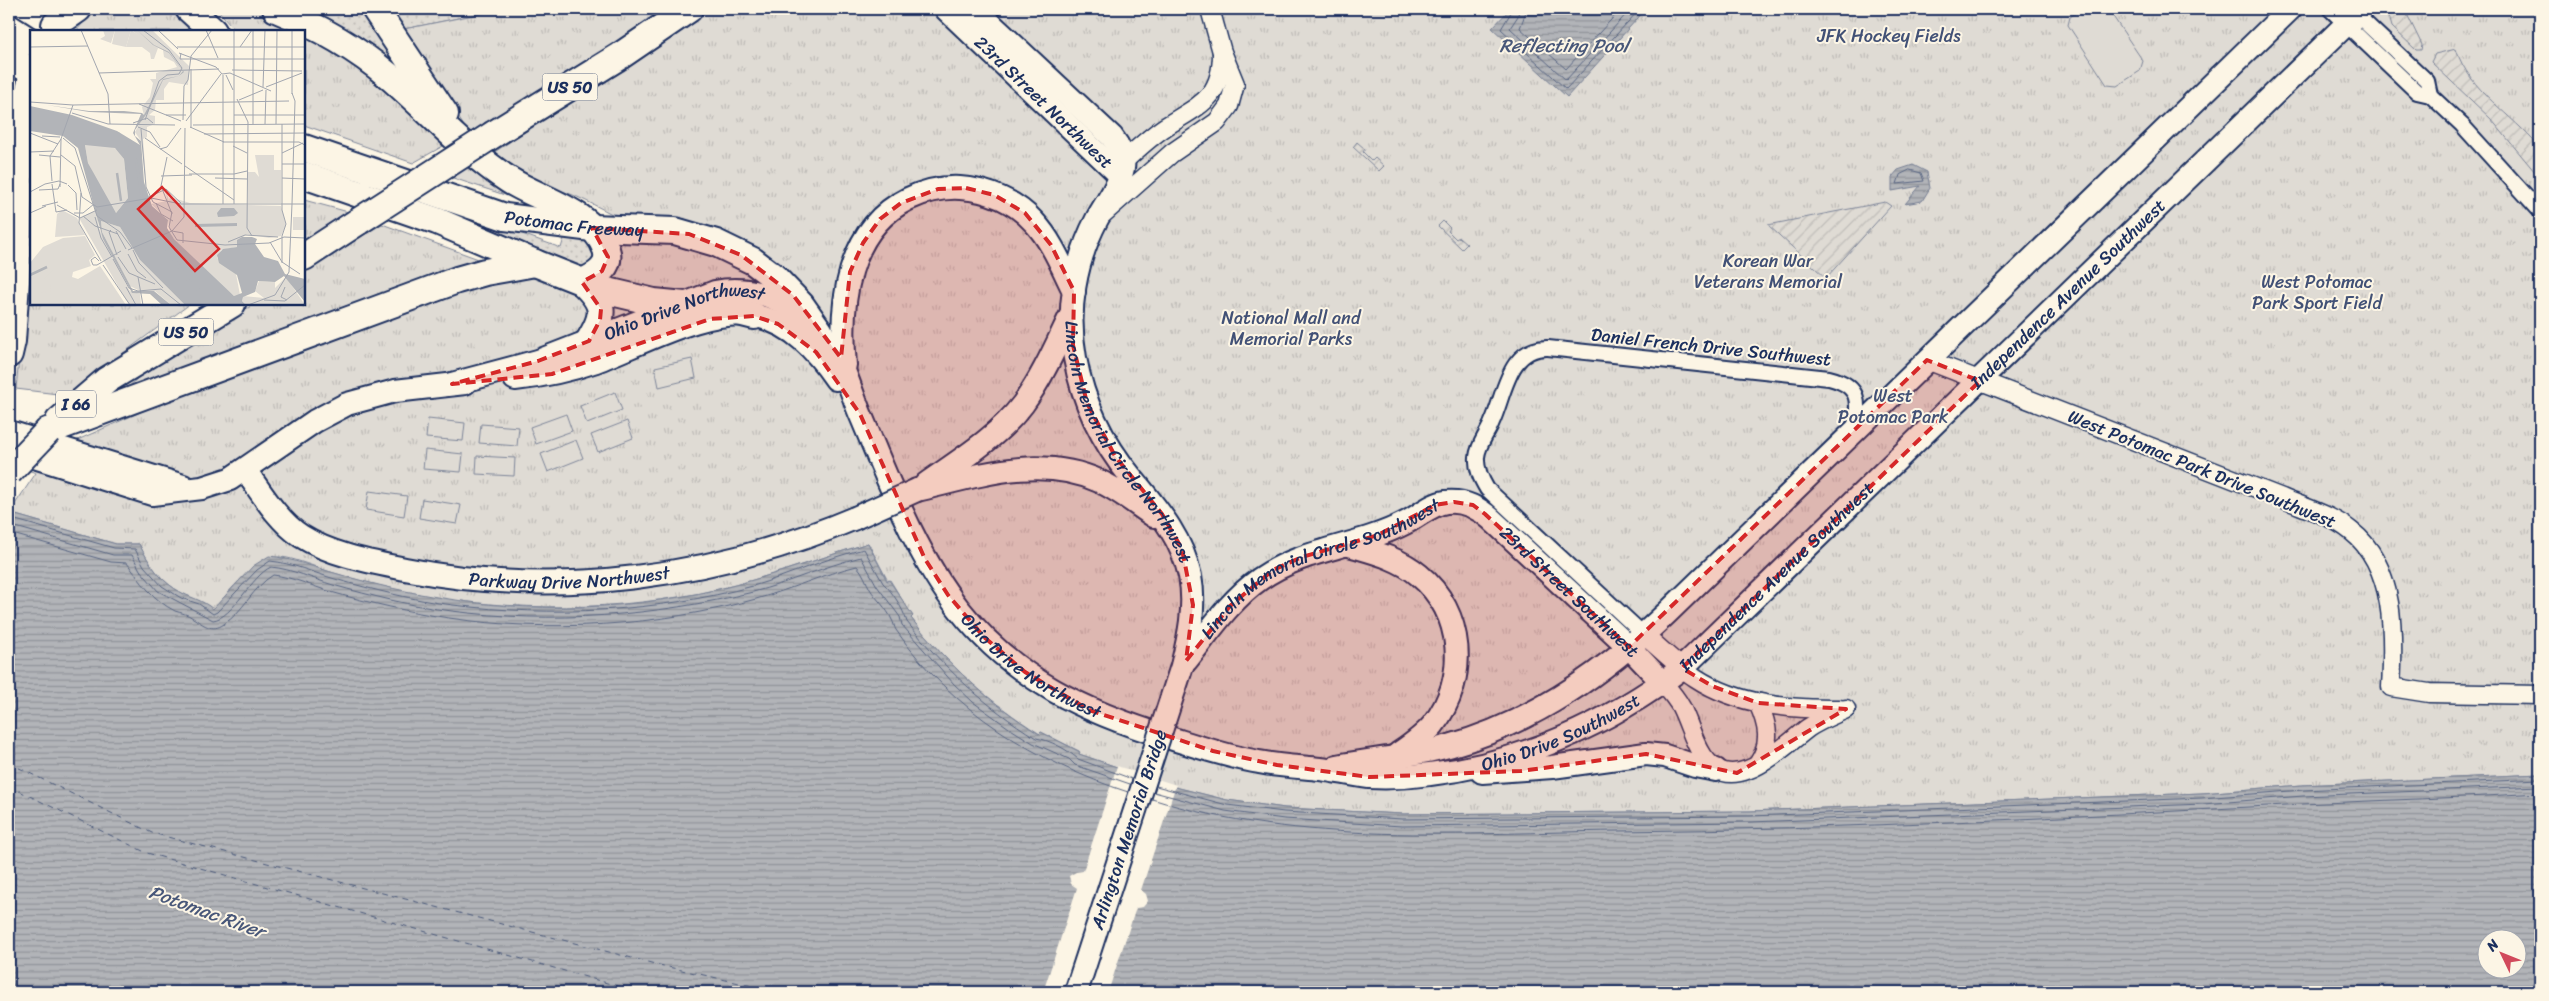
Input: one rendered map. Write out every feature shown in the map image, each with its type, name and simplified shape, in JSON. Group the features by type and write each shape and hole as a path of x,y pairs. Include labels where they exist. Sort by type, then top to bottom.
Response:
{"highway":[{"path":"58,22 78,9"},
{"path":"189,9 212,30"},
{"path":"276,9 326,32 356,50 389,75 510,181 558,205 592,228 605,247 608,257 602,271 582,282 597,298 601,309 600,320 589,341"},
{"path":"375,9 465,143"},
{"name":"US 50","path":"305,256 494,134 626,52 690,9"},
{"path":"9,28 30,41"},
{"path":"9,58 30,70"},
{"path":"9,354 12,341 26,122 30,89"},
{"path":"9,104 26,122"},
{"name":"Potomac Freeway","path":"305,148 491,214 592,228 675,232 702,238 729,248 774,277 801,305 820,332"},
{"name":"Potomac Freeway","path":"305,175 437,221 535,264 611,292 676,306 726,309 754,316"},
{"path":"305,180 338,187"},
{"path":"48,431 457,280 485,272 535,264"},
{"name":"I 66","path":"9,472 48,431 91,392 139,358 201,305"},
{"name":"US 50","path":"139,358 230,305"}],"main road":[{"name":"23rd Street Northwest","path":"946,9 1122,169"},
{"name":"23rd Street Northwest","path":"975,9 1112,137 1120,149 1122,169"},
{"path":"1636,641 2290,9"},
{"name":"Independence Avenue Southwest","path":"1663,683 1682,668 1980,381 2355,16"},
{"name":"Lincoln Memorial Circle Northwest","path":"1122,169 1096,220 1082,255 1074,290 1072,314 1075,359 1088,404 1115,456 1170,526 1186,562 1192,591 1192,617 1182,666"},
{"path":"845,368 843,317 847,287 856,257 870,231 880,219 901,202 924,193 938,189 966,188 994,195 1015,206 1042,232 1074,290"},
{"name":"Ohio Drive Northwest","path":"452,384 538,361 714,292 750,291 784,304 820,332 845,368 860,414 917,541 936,577 972,625 1024,672 1072,702 1128,725 1234,757 1277,765 1319,769"},
{"name":"Parkway Drive Northwest","path":"246,470 292,528 313,542 335,551 389,566 487,580 586,582 680,572 768,550 855,518 952,475 1023,403 1072,314"},
{"name":"Ohio Drive Northwest","path":"9,449 152,494 191,489 221,483 246,470 315,421 347,404 395,391 452,384 513,380 552,374 597,360 701,321 726,316 754,316 787,328 809,345 826,365 860,414"},
{"path":"9,432 191,489"},
{"path":"952,475 1019,468 1043,467 1066,470 1100,482 1170,526"},
{"name":"Lincoln Memorial Circle Southwest","path":"1182,666 1230,606 1261,578 1302,557 1349,545 1392,529 1435,505 1480,497"},
{"name":"23rd Street Southwest","path":"1480,497 1491,518 1636,641 1663,683"},
{"path":"1349,545 1392,559 1418,574 1443,603 1456,641 1455,680 1443,708 1427,732 1393,757"},
{"name":"Ohio Drive Southwest","path":"1319,769 1449,746 1513,723 1570,692 1608,666 1636,641"},
{"name":"Arlington Memorial Bridge","path":"1076,992 1182,666"},
{"name":"Ohio Drive Southwest","path":"1319,769 1369,777 1431,774 1491,761 1556,740 1609,716 1663,683"},
{"path":"1431,774 1521,771 1646,754 1665,756 1690,765 1716,770"}],"street":[{"path":"1210,9 1222,52"},
{"path":"2330,9 2355,16 2417,92 2430,95 2476,139 2513,184 2540,211"},
{"name":"Lincoln Memorial Circle Northwest","path":"1122,169 1155,134 1206,101 1218,82 1222,52"},
{"name":"Lincoln Memorial Circle Northwest","path":"1096,220 1172,153 1211,128 1222,116 1232,101 1235,89 1231,70 1222,52"},
{"name":"Daniel French Drive Southwest","path":"1480,497 1478,452 1493,421 1507,380 1515,364 1525,355 1537,349 1548,348 1829,378 1842,381 1850,387 1856,397 1854,432"},
{"name":"West Potomac Park Drive Southwest","path":"1927,360 2282,498 2334,520 2352,532 2367,549 2387,591 2391,622 2392,687 2428,693 2540,695"},
{"path":"1636,641 1712,686 1758,703 1793,708 1846,709 1817,722 1758,764 1737,773 1723,773 1716,770 1702,754 1682,708 1663,683"},
{"path":"1758,703 1768,732 1767,746 1758,764"}],"highlighted area":[{"path":"966,188 994,195 1025,213 1051,245 1074,291 1073,345 1087,403 1115,456 1162,514 1182,549 1193,605 1186,661 1230,606 1273,570 1302,557 1378,535 1435,505 1454,502 1473,505 1485,514 1629,647 1927,360 1980,381 1682,668 1712,686 1758,703 1846,709 1737,773 1646,754 1521,771 1369,777 1277,765 1213,751 1089,710 1025,672 984,637 948,595 925,559 860,414 816,352 778,324 754,316 710,319 552,374 452,384 538,361 589,341 600,320 601,309 582,282 602,271 608,257 592,228 689,234 741,255 793,295 841,358 850,272 863,243 880,219 901,203 938,189"}],"green space":[{"path":"95,9 173,9 186,16 202,30 77,30"},
{"path":"217,9 262,9 339,46 452,141 413,163 305,125 305,30 235,30"},
{"path":"290,9 366,9 424,96"},
{"path":"384,9 503,9 404,29"},
{"path":"503,9 689,9 470,136 404,29"},
{"name":"West Potomac Park","path":"709,9 2540,9 2540,774 2302,785 2202,793 1750,811 1402,814 1285,808 1227,800 1175,787 1079,754 1079,751 1041,732 1040,734 1021,722 970,682 925,635 911,618 912,616 890,580 888,581 868,543 767,576 717,589 642,602 565,607 489,604 437,598 378,585 280,557 271,558 252,569 234,585 213,610 168,584 152,566 139,544 116,544 9,513 36,473 9,463 73,442 235,370 491,276 527,272 601,301 627,222 571,194 522,176 511,170 493,153"},
{"path":"2082,9 2108,9 2143,61 2140,71 2117,86 2107,85 2068,25 2070,17"},
{"path":"2395,9 2405,10 2422,45 2421,50 2416,50 2392,27 2389,16"},
{"path":"2456,49 2462,64 2481,90 2539,147 2540,178 2491,119 2431,62 2435,54"},
{"path":"1357,142 1365,149 1363,152 1372,161 1375,158 1384,166 1379,171 1353,147"},
{"path":"474,161 523,201 450,177"},
{"path":"305,200 352,213 305,243"},
{"path":"1885,202 1891,206 1826,278 1768,225"},
{"path":"436,203 561,248 565,235 589,240 596,258 584,272 434,211"},
{"path":"30,213 30,305 189,305 66,395 16,389 26,285"},
{"path":"1443,221 1450,228 1448,231 1456,239 1459,237 1467,244 1462,249 1438,226"},
{"path":"382,224 495,265 113,402 145,371 252,305 305,305 305,271"},
{"path":"692,359 696,378 659,387 655,367"},
{"path":"615,392 622,410 587,424 580,406"},
{"path":"566,414 572,431 536,444 530,427"},
{"path":"428,419 465,423 463,441 426,438"},
{"path":"627,421 633,438 598,452 591,435"},
{"path":"481,424 519,427 517,446 479,443"},
{"path":"576,440 583,458 548,472 541,454"},
{"path":"425,450 463,454 461,472 423,469"},
{"path":"477,456 515,458 514,476 476,474"},
{"path":"369,491 407,496 404,516 366,510"},
{"path":"422,499 461,505 457,524 419,518"}],"water":[{"name":"Reflecting Pool","path":"1510,9 1646,9 1567,97 1492,28"},
{"path":"1913,165 1927,172 1930,188 1922,201 1905,204 1920,186 1892,191 1892,177 1898,170"},
{"name":"Potomac River","path":"9,513 116,544 139,544 152,566 168,584 213,609 253,566 269,556 295,561 379,585 435,597 524,607 563,607 641,603 717,590 768,576 868,543 887,581 889,580 913,616 911,618 925,635 986,696 1039,734 1041,732 1080,752 1079,754 1175,787 1227,800 1285,808 1402,814 1750,811 2202,793 2302,785 2540,774 2540,992 9,992"}],"pier":[{"path":"1117,766 1176,785 1141,890 1146,894 1148,901 1143,907 1136,908 1108,992 1043,992 1077,888 1071,884 1069,876 1083,871"}],"ferry route":[{"path":"9,763 152,833 655,964 779,992"},
{"path":"9,786 147,853 639,992"}],"park label":[{"name":"JFK Hockey Fields","path":"1889,36"},
{"name":"Korean War Veterans Memorial","path":"1768,271"},
{"name":"West Potomac Park Sport Field","path":"2317,292"},
{"name":"National Mall and Memorial Parks","path":"1291,328"}]}
